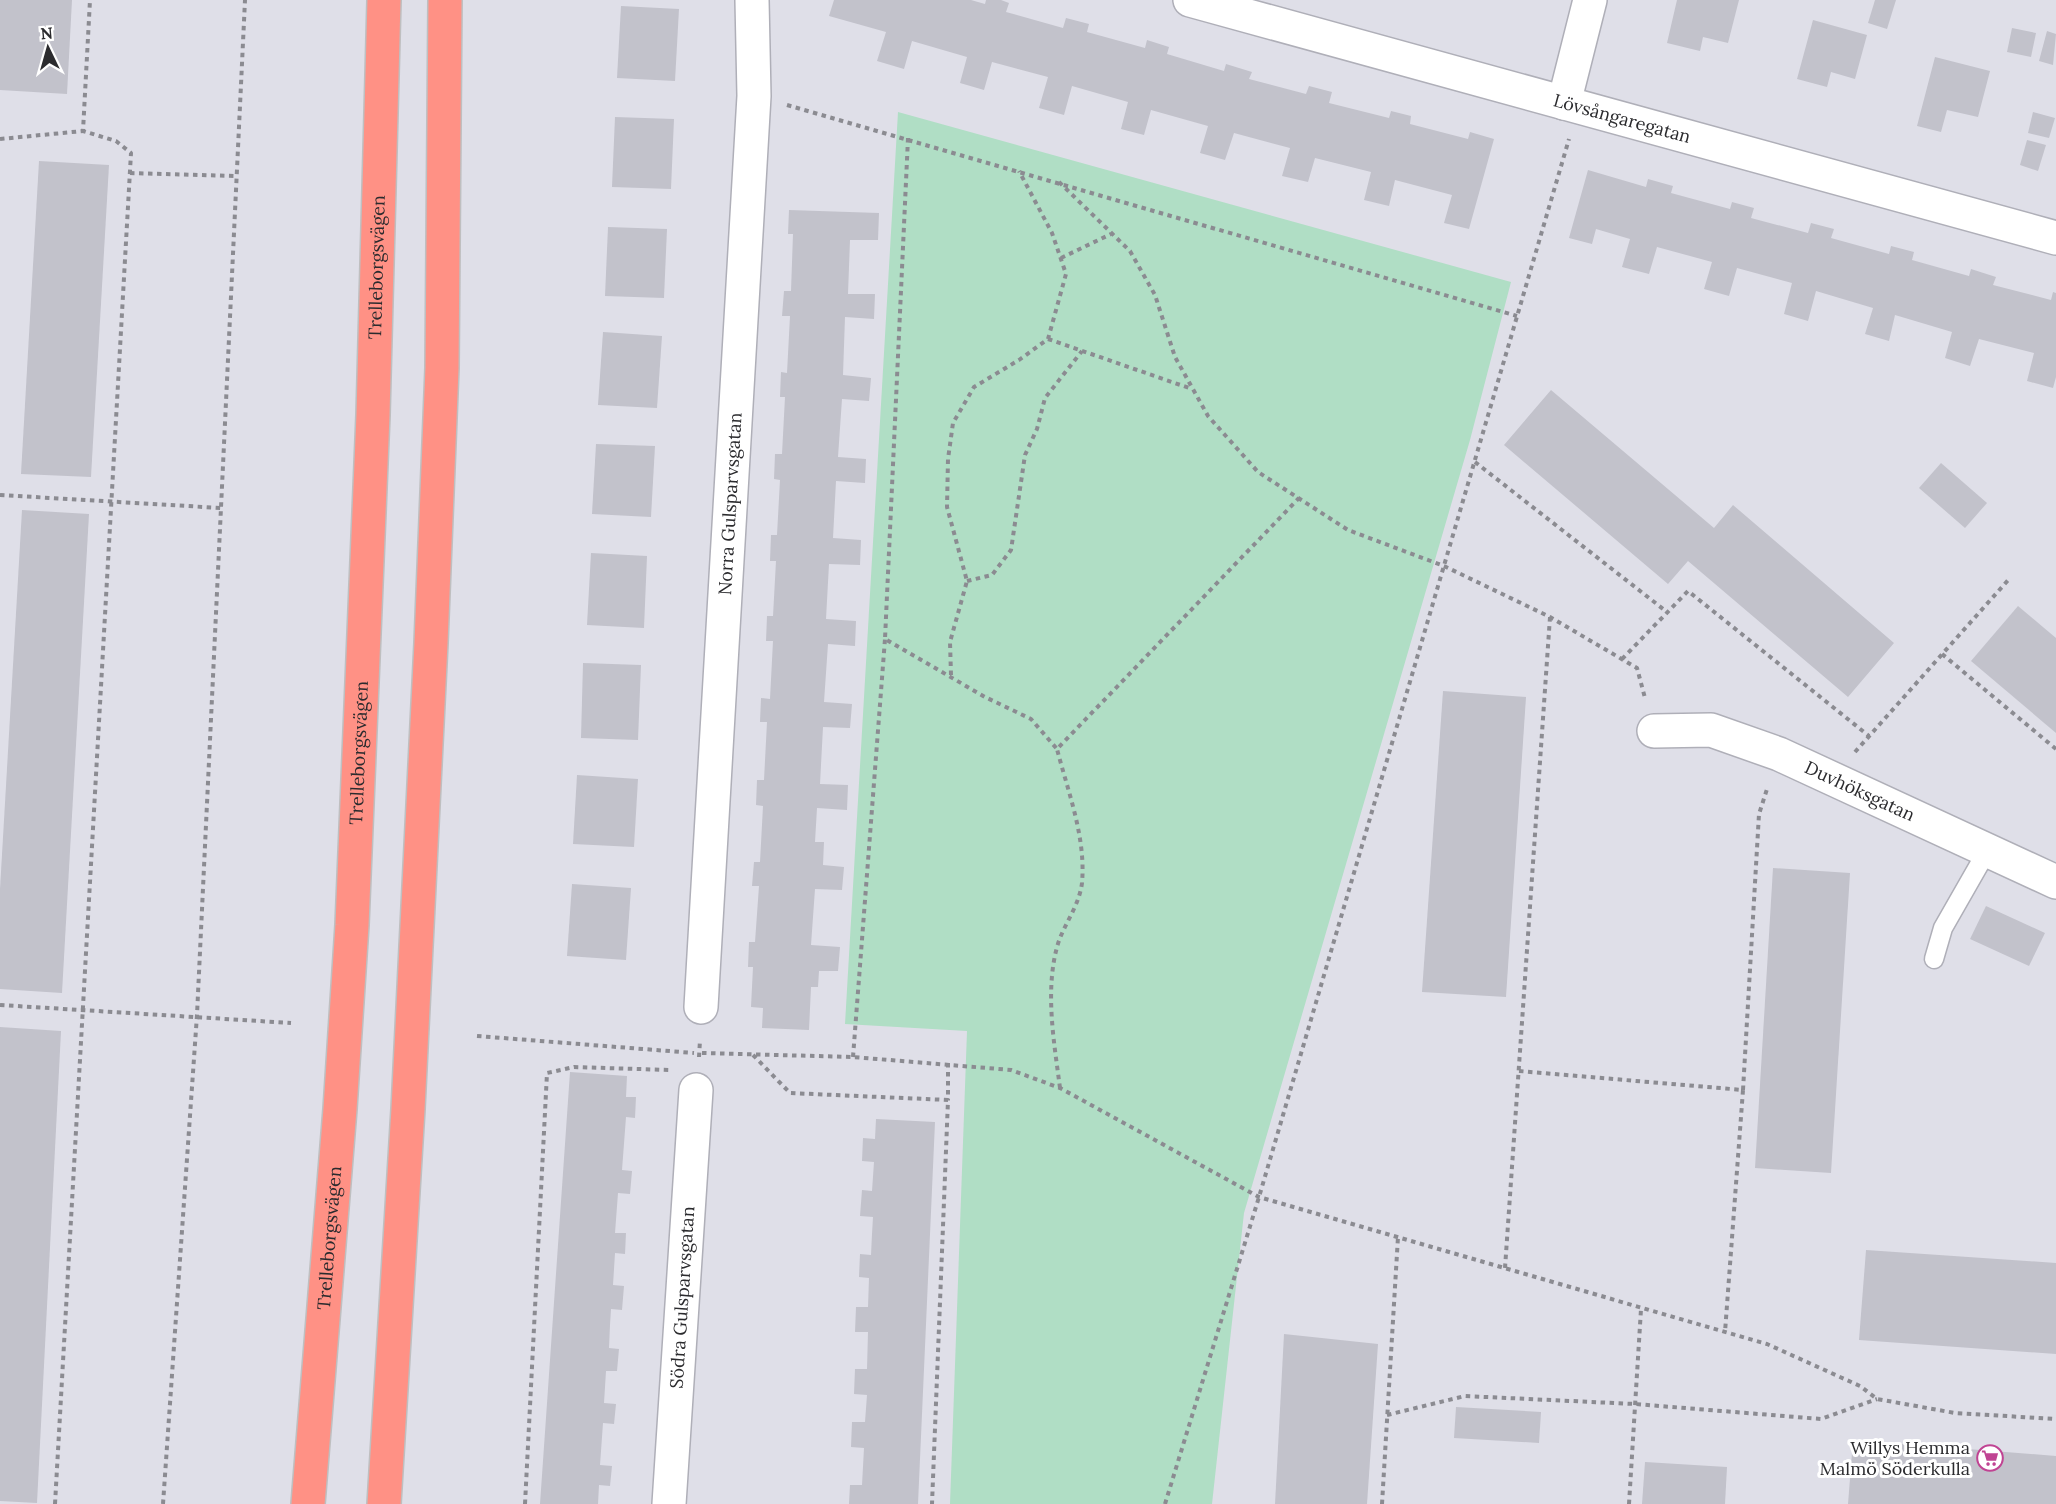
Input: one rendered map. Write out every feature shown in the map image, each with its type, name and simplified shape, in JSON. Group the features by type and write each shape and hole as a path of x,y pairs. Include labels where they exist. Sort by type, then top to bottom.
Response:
{"highway":[{"name":"Trelleborgsvägen","path":"308,1504 340,1109 352,914 373,415 384,0"},
{"path":"384,1504 408,1109 433,595 442,368 445,0"}],"street":[{"name":"Norra Gulsparvsgatan","path":"701,1007 754,96 752,0"},
{"name":"Lövsångaregatan","path":"1190,0 2056,238"},
{"path":"1571,105 1590,0"},
{"name":"Duvhöksgatan","path":"1654,731 1711,730 1779,754 2056,882"},
{"name":"Södra Gulsparvsgatan","path":"669,1504 697,1081"}],"lane":[{"path":"1934,959 1944,928 1987,851"}],"path":[{"path":"83,131 90,0"},
{"path":"163,1504 197,1015 244,0"},
{"path":"754,96 908,138 1517,316"},
{"path":"1165,1504 1259,1197 1475,462 1517,316 1571,105"},
{"path":"0,139 83,131 116,141 131,153 56,1504"},
{"path":"853,1057 885,639 908,138"},
{"path":"951,676 950,642 967,581 947,507 948,459 953,423 974,387 1048,339 1066,274 1052,233 1018,170"},
{"path":"130,173 236,176"},
{"path":"1059,182 1130,251 1155,295 1175,357 1208,416 1258,472 1348,530 1444,566 1550,617 1637,668 1654,731"},
{"path":"1060,258 1111,234"},
{"path":"1048,339 1193,389"},
{"path":"967,581 992,576 1011,550 1025,455 1037,429 1045,398 1082,351"},
{"path":"1475,462 1667,612"},
{"path":"0,495 221,508"},
{"path":"1057,748 1299,498"},
{"path":"1830,779 2010,578"},
{"path":"1622,659 1688,591 1869,736"},
{"path":"1505,1268 1550,617"},
{"path":"885,639 985,697 1030,719 1057,748 1081,840 1082,873 1082,884 1072,916 1058,944 1050,979 1060,1088"},
{"path":"1942,654 2056,749"},
{"path":"1725,1332 1743,1090 1759,814 1779,754"},
{"path":"0,1005 197,1015 291,1023"},
{"path":"525,1504 547,1073 574,1066 697,1081 701,1007"},
{"path":"477,1036 699,1053 853,1057 1011,1070 1060,1088 1259,1197 1767,1344 1860,1386 1877,1399 1955,1413 2056,1419"},
{"path":"753,1054 790,1092 948,1100"},
{"path":"932,1504 948,1064"},
{"path":"1519,1071 1743,1090"},
{"path":"1382,1504 1398,1237"},
{"path":"1629,1504 1641,1309"},
{"path":"1387,1415 1465,1396 1635,1404 1821,1419 1877,1399"}],"green space":[{"path":"898,112 1511,282 1470,440 1244,1213 1212,1504 950,1504 967,1031 845,1024"}],"building":[{"path":"0,0 72,0 67,94 0,90"},
{"path":"834,0 971,0 985,4 986,0 1001,0 1009,3 1006,12 1063,28 1066,18 1089,24 1087,32 1145,48 1147,40 1169,47 1167,54 1224,71 1226,64 1252,72 1249,79 1306,94 1309,86 1332,92 1329,103 1389,118 1391,111 1411,116 1410,124 1468,139 1470,132 1494,139 1469,229 1444,223 1452,195 1395,180 1389,206 1364,200 1371,172 1315,158 1308,182 1282,176 1290,148 1234,133 1225,160 1200,153 1208,126 1151,110 1144,135 1121,129 1128,102 1072,86 1064,115 1039,108 1048,77 992,62 984,90 960,83 967,57 912,41 904,69 877,61 886,32 829,16"},
{"path":"1677,0 1739,0 1728,43 1703,37 1700,51 1667,43"},
{"path":"1875,0 1896,0 1887,29 1868,23"},
{"path":"621,6 679,9 675,81 617,78"},
{"path":"1813,20 1867,35 1855,79 1831,72 1827,87 1797,79"},
{"path":"2012,28 2036,33 2031,57 2007,52"},
{"path":"2047,31 2056,34 2053,65 2039,61"},
{"path":"1935,57 1990,71 1978,117 1947,110 1941,132 1917,126"},
{"path":"2033,112 2055,118 2049,138 2028,133"},
{"path":"615,117 674,119 671,189 612,187"},
{"path":"2027,140 2046,145 2038,171 2020,165"},
{"path":"39,161 109,165 91,477 21,474"},
{"path":"1588,170 1646,187 1648,179 1673,186 1671,193 1730,209 1732,202 1754,208 1751,218 1808,233 1811,223 1834,229 1831,238 1889,254 1891,246 1914,252 1912,260 1969,276 1971,269 1996,277 1993,285 2051,300 2053,292 2056,293 2056,377 2053,388 2027,381 2034,353 1979,339 1970,366 1945,358 1952,332 1895,315 1889,341 1865,334 1873,308 1816,291 1808,321 1784,314 1792,283 1737,268 1729,296 1704,289 1712,262 1657,247 1649,274 1622,267 1630,239 1596,229 1592,244 1569,238"},
{"path":"789,210 879,213 878,240 850,240 848,294 875,294 874,319 845,317 843,375 871,378 869,401 842,399 838,457 866,459 865,483 836,481 833,538 861,540 860,565 829,564 826,619 856,621 855,646 828,644 824,702 852,704 850,728 823,727 820,784 848,785 847,810 817,808 815,842 824,842 823,865 844,867 842,890 815,889 811,945 840,947 838,971 819,971 818,987 811,987 809,1030 762,1028 763,1008 751,1007 753,967 748,967 749,942 755,942 759,886 752,886 754,862 760,862 763,806 756,805 757,780 764,780 767,722 760,722 761,698 770,699 773,641 766,641 767,616 773,616 776,561 770,561 771,535 777,535 780,480 774,479 775,454 782,454 785,397 780,397 781,372 787,373 790,316 782,316 784,291 791,291 793,234 788,234"},
{"path":"608,227 667,229 664,298 605,296"},
{"path":"603,332 662,336 657,408 598,405"},
{"path":"1551,390 1714,528 1733,505 1894,643 1848,697 1688,561 1668,584 1504,445"},
{"path":"596,444 655,446 651,517 592,514"},
{"path":"1941,463 1987,503 1965,528 1919,488"},
{"path":"22,510 89,514 62,993 0,989 0,889"},
{"path":"591,553 647,556 644,628 587,625"},
{"path":"2018,606 2056,638 2056,733 1971,661"},
{"path":"583,663 641,665 638,740 581,738"},
{"path":"1443,691 1526,697 1506,997 1422,992"},
{"path":"577,775 638,779 634,847 573,844"},
{"path":"1773,868 1850,873 1831,1173 1755,1168"},
{"path":"572,884 631,888 626,960 567,956"},
{"path":"1986,906 2045,933 2029,966 1970,939"},
{"path":"0,1027 61,1031 37,1503 0,1501"},
{"path":"570,1072 627,1076 626,1097 636,1097 635,1118 626,1117 622,1170 632,1171 630,1194 618,1193 615,1233 626,1233 625,1254 615,1253 613,1285 624,1286 622,1310 611,1309 609,1348 619,1349 617,1371 606,1371 604,1403 616,1404 614,1424 603,1423 600,1465 612,1466 610,1486 599,1485 598,1504 540,1504"},
{"path":"876,1119 935,1122 918,1504 849,1504 850,1485 862,1485 864,1448 851,1447 852,1422 865,1422 867,1395 854,1394 855,1369 867,1369 868,1332 855,1332 856,1307 868,1307 869,1278 859,1277 860,1254 871,1255 873,1217 860,1216 862,1190 872,1191 874,1162 862,1161 863,1138 875,1139"},
{"path":"1866,1250 2056,1263 2056,1354 1859,1340"},
{"path":"1284,1334 1378,1344 1367,1504 1275,1504"},
{"path":"1456,1407 1541,1412 1539,1443 1454,1438"},
{"path":"1853,1440 2056,1456 2056,1504 1848,1504"},
{"path":"1645,1462 1727,1467 1725,1504 1642,1504"}],"place":[{"name":"Willys Hemma Malmö Söderkulla","path":"1990,1458"}]}
